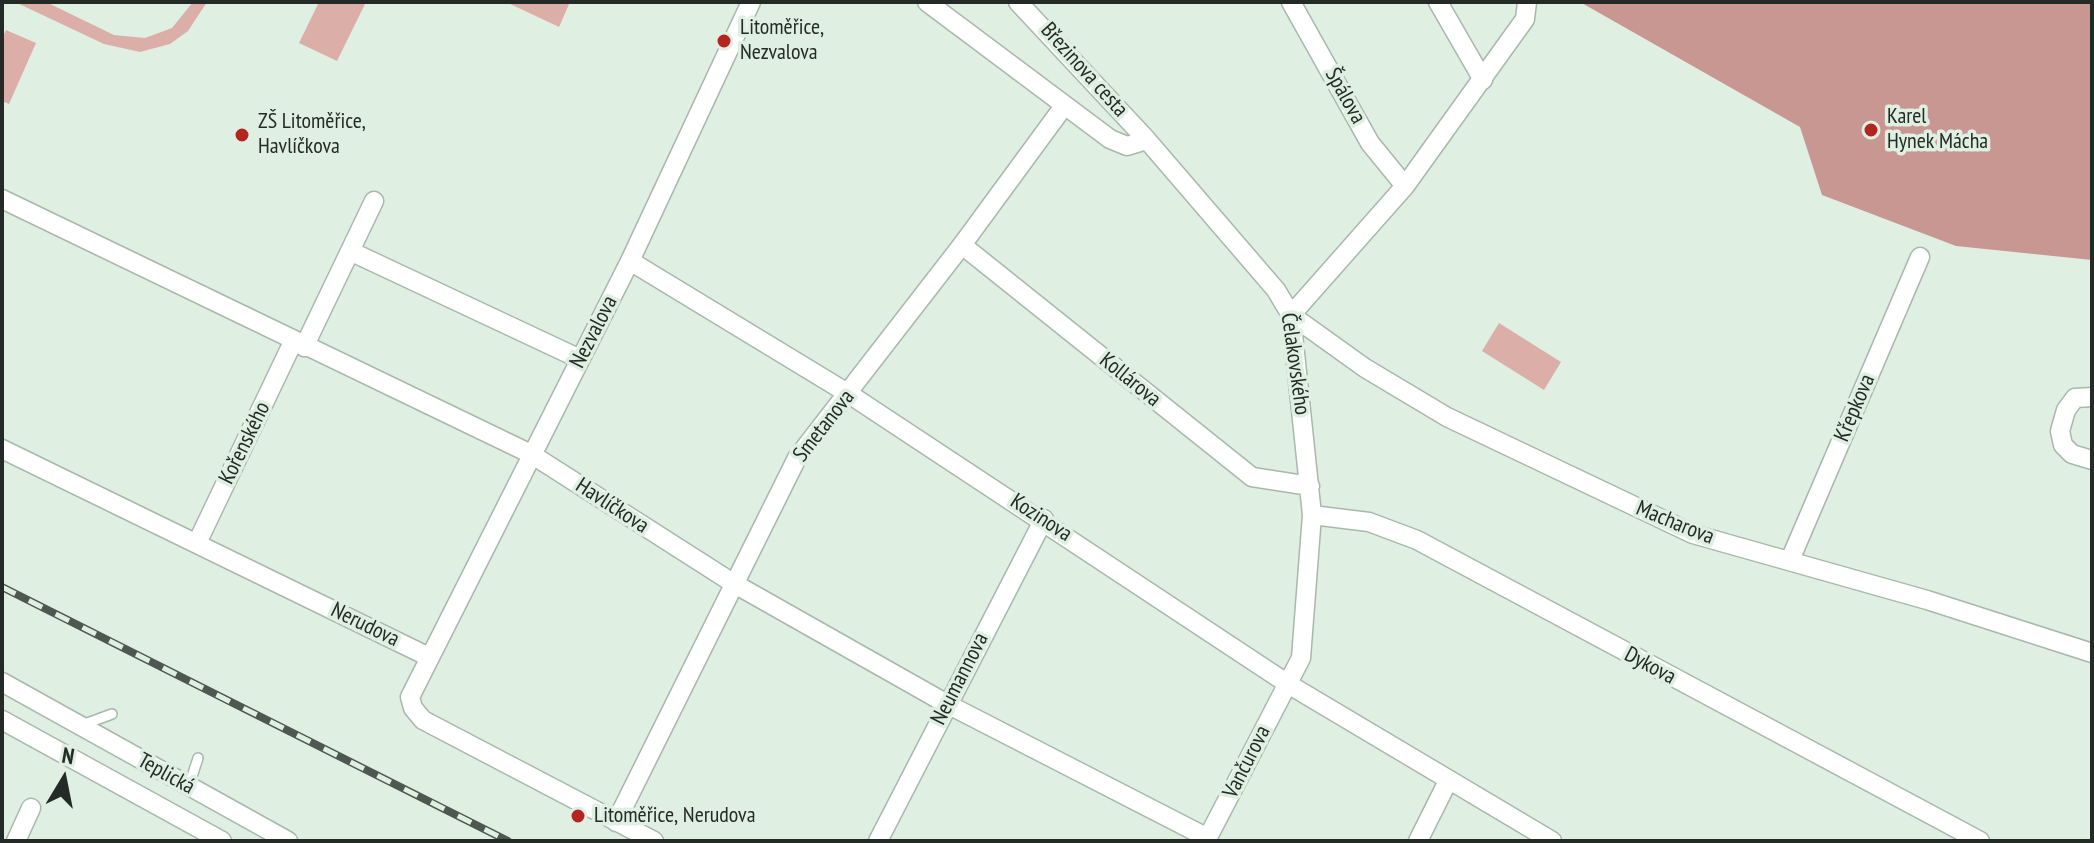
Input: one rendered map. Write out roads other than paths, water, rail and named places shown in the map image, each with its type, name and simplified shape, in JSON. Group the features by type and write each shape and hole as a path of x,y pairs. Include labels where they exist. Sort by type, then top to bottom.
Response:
{"street":[{"name":"Nezvalova","path":"429,657 630,261 751,2"},
{"path":"927,2 1119,144 1147,140"},
{"name":"Březinova cesta","path":"1018,2 1039,11 1147,140"},
{"name":"Špálova","path":"1291,2 1370,143 1405,186"},
{"path":"1438,2 1483,80"},
{"path":"1291,315 1405,186 1483,80 1526,11"},
{"name":"Smetanova","path":"616,822 797,458 849,394 1064,106"},
{"name":"Čelakovského","path":"1147,140 1276,290 1291,315 1312,515 1301,658 1288,684"},
{"name":"Havlíčkova","path":"2,199 531,454 733,583 947,704 1207,839"},
{"name":"Kořenského","path":"197,543 299,344 352,252 374,201"},
{"name":"Kollárova","path":"962,245 1252,477 1310,486"},
{"path":"352,252 580,359"},
{"name":"Křepkova","path":"1790,560 1920,257"},
{"name":"Kozinova","path":"630,261 849,394 1044,519 1288,684 1552,841"},
{"name":"Macharova","path":"1291,315 1365,368 1447,417 1693,534 1790,560 2092,653"},
{"path":"2092,397 2075,398 2066,410 2060,431 2063,445 2072,454 2092,460"},
{"name":"Nerudova","path":"2,449 429,657"},
{"name":"Dykova","path":"1312,515 1369,522 1417,540 1980,841"},
{"name":"Neumannova","path":"878,841 1044,519"},
{"path":"429,657 410,697 413,708 423,720 654,841"},
{"name":"Teplická","path":"2,682 288,841"},
{"name":"Vančurova","path":"1207,839 1288,684"},
{"name":"Teplická","path":"2,720 222,841"},
{"path":"1418,841 1448,781"},
{"path":"16,841 31,808"}],"lane":[{"path":"79,726 112,714"},
{"path":"189,786 198,758"}],"railway":[{"path":"2,587 508,841"}],"place":[{"name":"Litoměřice, Nezvalova","path":"724,41"},
{"name":"Karel Hynek Mácha","path":"1871,130"},
{"name":"ZŠ Litoměřice, Havlíčkova","path":"242,135"},
{"name":"Litoměřice, Nerudova","path":"578,816"}]}
